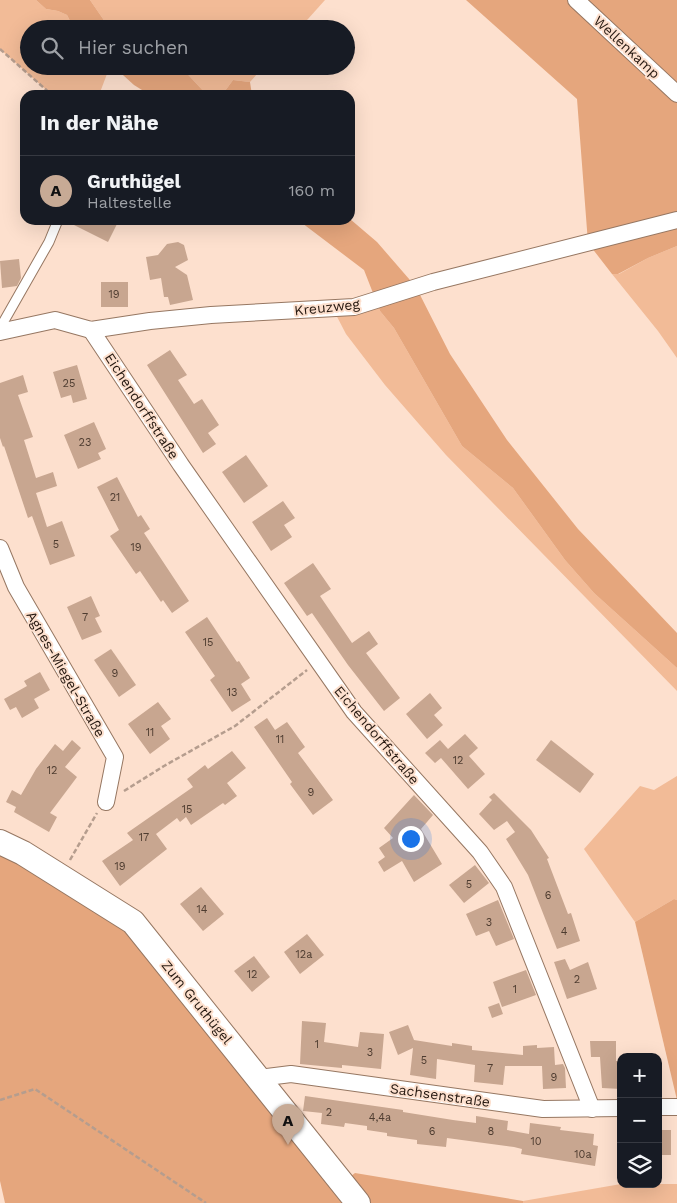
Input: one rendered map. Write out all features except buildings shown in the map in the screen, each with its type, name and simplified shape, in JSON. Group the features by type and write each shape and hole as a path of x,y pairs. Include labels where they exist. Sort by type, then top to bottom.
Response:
{"street":[{"name":"Wellenkamp","path":"576,0 677,94"},
{"name":"Kreuzweg","path":"0,332 54,320 91,330 150,321 211,315 354,307 432,282 677,220"},
{"name":"Eichendorffstraße","path":"91,330 187,473 354,712 480,852 504,887 592,1109"},
{"name":"Agnes-Miegel-Straße","path":"0,548 16,587 114,757 106,802"},
{"name":"Zum Gruthügel","path":"0,842 23,853 133,922 358,1203"},
{"name":"Sachsenstraße","path":"259,1078 292,1074 543,1109 617,1108"},
{"path":"662,1107 677,1106"}],"lane":[{"path":"0,328 49,242 56,225"}],"path":[{"path":"0,49 20,67"},
{"path":"29,75 46,90"},
{"path":"60,876 96,814 106,802 234,726 318,662"},
{"path":"0,1100 35,1089 206,1203"}],"shaded area":[{"path":"0,0 36,0 46,9 67,15 70,20 20,20 20,67 0,49"},
{"path":"36,0 90,0 104,20 70,20 67,15 46,9"},
{"path":"90,0 325,0 307,20 104,20"},
{"path":"466,0 677,0 677,246 648,258 618,274 612,274 588,243 577,99"},
{"path":"29,75 107,75 101,90 46,90"},
{"path":"123,75 188,75 202,90 142,90"},
{"path":"188,75 256,75 250,82 233,80 226,90 202,90"},
{"path":"233,80 250,82 251,90 226,90"},
{"path":"355,223 377,242 416,287 450,354 507,440 578,529 677,633 677,668 594,593 565,560 513,488 462,446 394,328 380,311 364,270 305,225 355,225"},
{"path":"677,246 677,358 612,274 619,274 648,258"},
{"path":"376,300 380,311 394,328 462,446 513,488 565,560 594,593 677,668 677,691 446,455 385,385 346,334 333,309"},
{"path":"677,776 677,900 674,899 635,922 584,849 640,786 654,790"},
{"path":"0,842 133,922 342,1183 355,1173 523,1201 523,1203 5,1203 0,1181"},
{"path":"674,899 677,900 677,1100 635,922"},
{"path":"662,1184 677,1184 677,1203 523,1203 523,1201 617,1185 617,1188 662,1188"}],"place":[{"name":"Gruthügel","path":"288,1145"}]}
